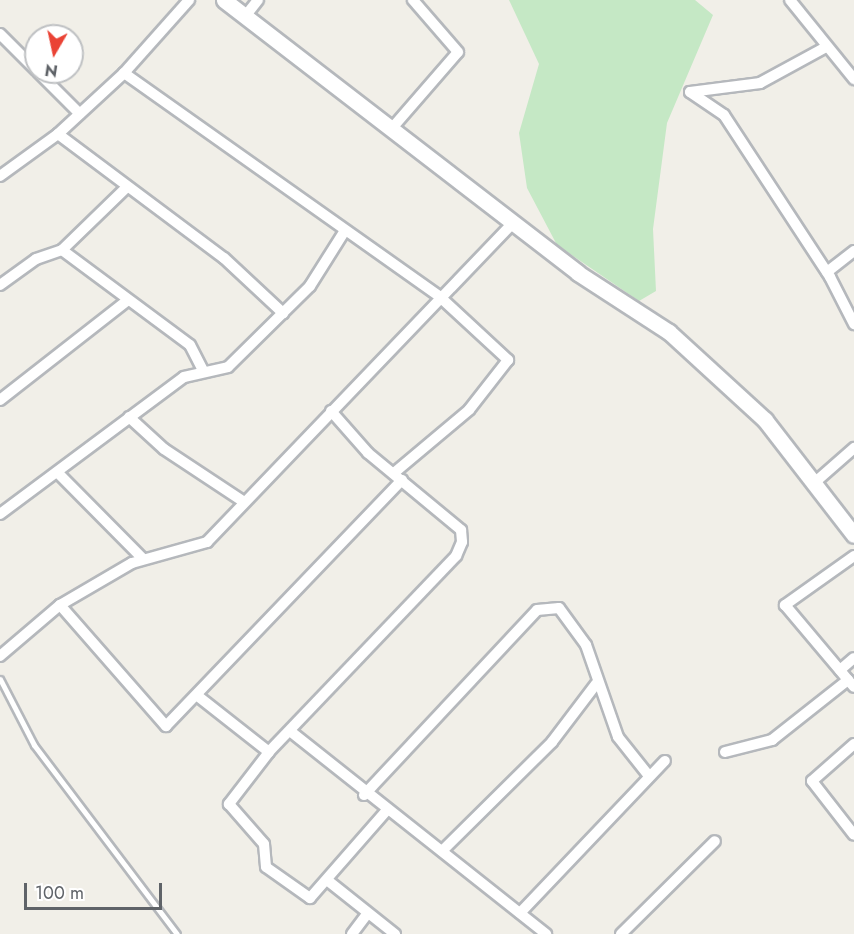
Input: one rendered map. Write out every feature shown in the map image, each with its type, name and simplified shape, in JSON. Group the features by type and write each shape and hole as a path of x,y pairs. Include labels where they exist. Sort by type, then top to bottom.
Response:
{"street":[{"path":"0,176 58,134 80,114 124,73 189,0"},
{"path":"224,0 247,14 514,222 677,340 765,420 854,535"},
{"path":"247,14 258,0"},
{"path":"393,127 458,52 413,0"},
{"path":"790,0 854,79"},
{"path":"0,34 24,58"},
{"path":"826,47 760,83 690,92 724,114 827,272 854,324"},
{"path":"60,605 166,726 199,697 398,476 469,410 507,366 503,353 440,297 344,232 124,73"},
{"path":"50,84 80,114"},
{"path":"58,134 224,258 283,313"},
{"path":"0,285 36,259 62,250 127,187"},
{"path":"0,656 60,605 142,558 197,548 241,500 514,222"},
{"path":"0,514 58,473 184,376 228,367 310,286 344,232"},
{"path":"62,250 190,345 203,371"},
{"path":"827,272 854,251"},
{"path":"0,400 128,300"},
{"path":"330,411 398,476 461,530 462,542 456,556 269,752 229,804 264,844 266,867 310,898 388,809"},
{"path":"129,417 164,449 241,500"},
{"path":"813,484 854,447"},
{"path":"58,473 142,558"},
{"path":"725,752 772,741 851,684 785,605 854,556"},
{"path":"364,795 537,610 559,608 586,645 596,684 618,737 649,776"},
{"path":"840,670 854,658"},
{"path":"441,851 552,742 596,684"},
{"path":"199,697 269,752"},
{"path":"290,731 364,795 388,809 546,934"},
{"path":"854,744 812,781 854,835"},
{"path":"520,913 665,761"},
{"path":"621,934 715,841"},
{"path":"327,880 395,934"},
{"path":"352,934 368,913"}],"lane":[{"path":"0,679 34,744 177,934"}],"green space":[{"path":"509,0 695,0 713,15 667,123 653,229 656,291 639,301 557,245 527,188 519,133 539,64"}]}
